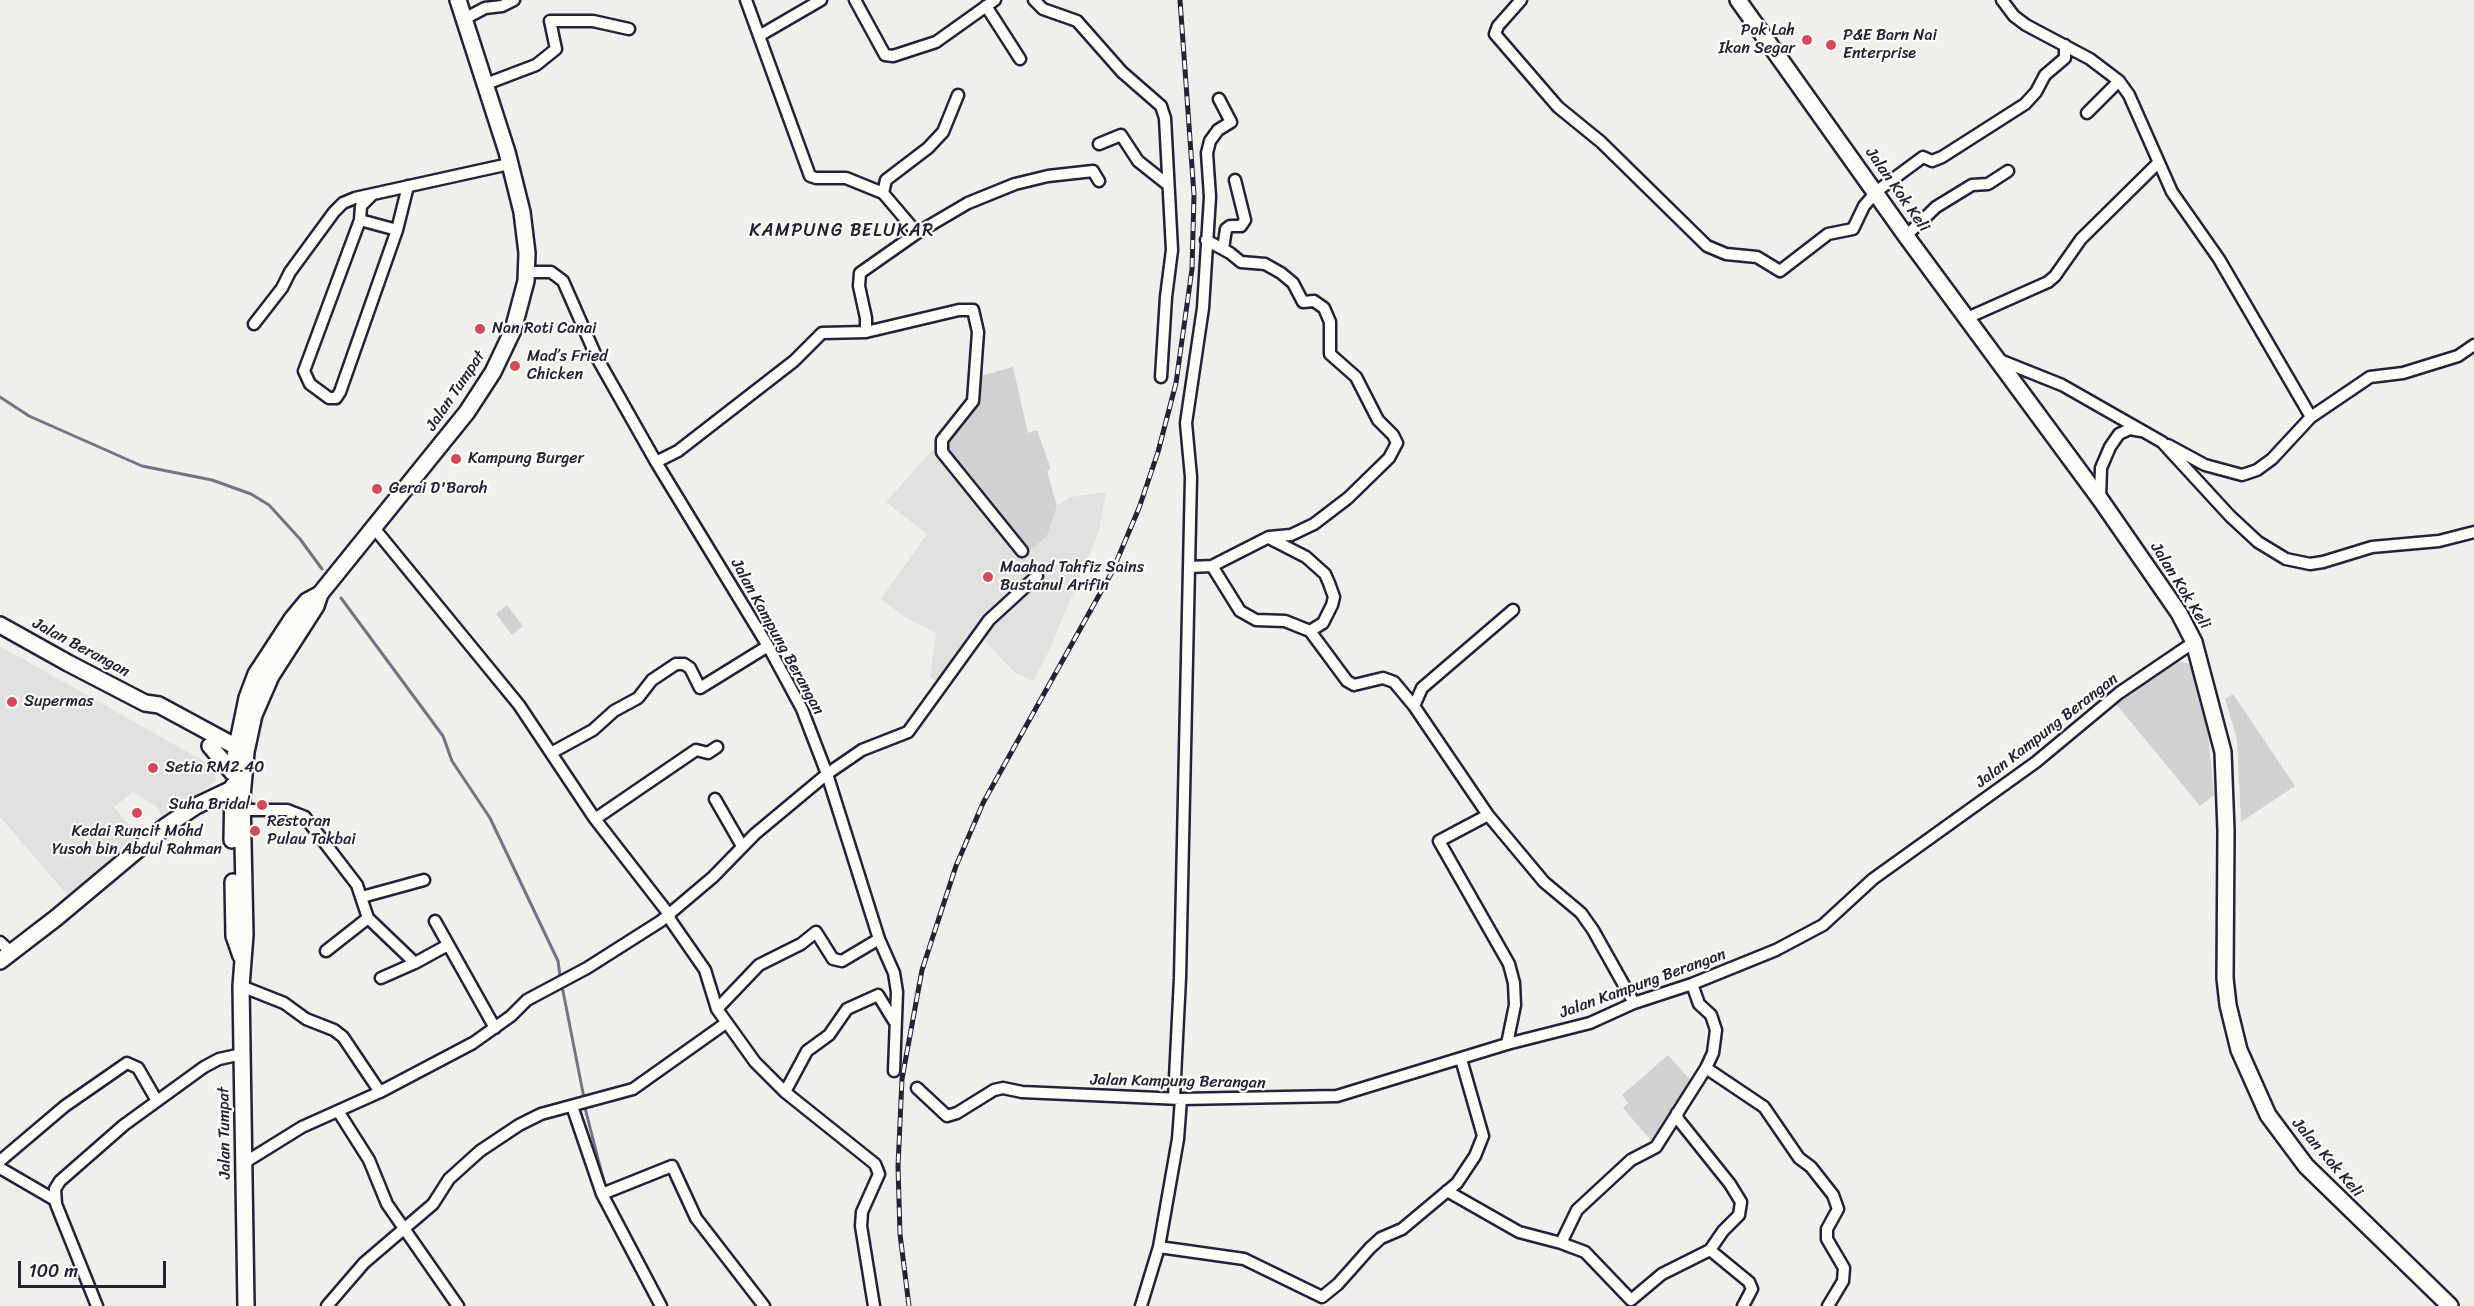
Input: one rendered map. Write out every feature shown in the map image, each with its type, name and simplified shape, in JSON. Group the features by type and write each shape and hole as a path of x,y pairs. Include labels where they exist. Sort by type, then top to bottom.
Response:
{"main road":[{"name":"Jalan Tumpat","path":"242,958 234,936 236,784 256,674 308,601 320,594 467,412 493,372 519,313 527,272 525,225 486,84 458,0"},
{"name":"Jalan Kok Keli","path":"1738,0 1906,236 2162,586 2194,642 2214,708 2223,753 2226,831 2225,978 2228,1005 2239,1050 2268,1115 2306,1166 2450,1306"},
{"name":"Jalan Berangan","path":"0,625 145,703 159,705 208,739 241,754"},
{"path":"236,784 208,739 238,725 248,717"},
{"path":"242,854 249,810 248,717"},
{"name":"Jalan Tumpat","path":"236,784 242,854 245,935 242,958 242,1054 246,1306"},
{"path":"6,957 136,850 196,807 220,796 236,784"},
{"path":"196,807 200,800 236,784"}],"street":[{"path":"464,19 485,8 502,6 514,0"},
{"path":"746,0 810,176 846,178 883,193 917,233"},
{"path":"759,36 821,0"},
{"path":"855,0 885,55 893,56 936,42 991,3 1020,59"},
{"path":"1034,0 1043,9 1077,21 1122,72 1161,106 1165,117 1172,250 1166,297 1161,378"},
{"path":"1521,0 1498,26 1495,34 1558,107 1601,142 1711,249 1726,254 1757,257 1780,271 1828,234 1852,229 1864,206 1876,191 1923,158 1932,161 1942,157 2025,104 2036,92 2045,75 2065,58 2065,45"},
{"path":"2002,0 2014,16 2026,25 2090,59 2119,81 2129,95 2157,164 2172,192 2219,259 2311,417"},
{"path":"486,84 536,64 556,49 550,21 593,21 629,29"},
{"path":"2087,112 2119,81"},
{"path":"883,193 886,180 928,148 943,132 958,95"},
{"path":"1141,1306 1159,1246 1178,1139 1191,477 1186,423 1203,308 1210,197 1207,153 1210,141 1218,130 1231,122 1219,99"},
{"path":"1099,144 1121,135 1138,161 1167,184"},
{"path":"254,324 282,288 290,272 334,212 346,202 509,164"},
{"path":"1968,318 2035,289 2055,276 2081,239 2157,164"},
{"path":"866,332 866,318 859,286 860,273 917,233 968,202 1015,184 1048,176 1093,171 1100,181"},
{"path":"1906,236 1936,207 1972,185 1988,184 2008,171"},
{"path":"1223,249 1228,227 1241,226 1245,220 1235,180"},
{"path":"372,195 361,206 360,220 304,370 310,384 328,398 336,398 340,392 397,230 408,186"},
{"path":"360,220 397,230"},
{"path":"1189,567 1212,566 1269,537 1291,535 1332,512 1389,458 1397,444 1394,435 1378,420 1356,377 1330,354 1330,322 1324,308 1314,301 1302,302 1293,283 1281,273 1265,264 1241,262 1206,240"},
{"name":"Jalan Kampung Berangan","path":"527,272 551,272 563,281 596,356 656,462 768,645 802,709 827,774 879,939 897,983 894,1071"},
{"path":"656,462 678,451 794,361 822,333 866,332 959,309 974,310 978,332 973,401 942,440 942,452 1022,551"},
{"path":"1996,359 2062,385 2205,465 2242,475 2257,470 2272,459 2311,417 2370,377 2403,373 2458,356 2474,345"},
{"path":"2100,499 2101,468 2110,447 2119,434 2130,429 2144,431"},
{"path":"2162,442 2230,516 2258,542 2286,559 2310,564 2372,547 2439,541 2474,532"},
{"path":"374,528 519,705 595,819 668,913 670,921 705,969 717,1009 755,1062 785,1092 875,1164 879,1174 862,1212 861,1226 874,1306"},
{"path":"1269,537 1305,557 1325,574 1329,583 1334,597 1332,606 1323,623 1310,631"},
{"path":"1212,566 1240,611 1256,620 1285,621 1310,631 1347,681 1354,685 1377,678 1389,679 1414,706 1488,815 1544,882 1581,913 1635,1002"},
{"path":"244,1163 302,1127 380,1092 473,1043 495,1028 527,1000 616,950 668,913 713,877 742,846 827,774 862,750 908,732 989,620 1037,576"},
{"path":"1414,706 1422,687 1513,610"},
{"name":"Jalan Kampung Berangan","path":"917,1088 946,1116 957,1113 994,1090 1003,1088 1022,1092 1177,1099 1337,1096 1507,1044 1590,1023 1635,1002 1692,984 1776,950 1823,925 1873,879 2036,762 2119,693 2194,642"},
{"path":"550,753 583,736 614,711 638,698 652,680 676,664 684,664 690,668 700,688 768,645"},
{"path":"595,819 696,750 708,753 717,747"},
{"path":"715,799 742,846"},
{"path":"249,810 287,810 305,817 344,866 362,897 368,918 415,963"},
{"path":"1488,815 1439,841 1509,964 1514,983 1515,1005 1507,1044"},
{"path":"362,897 424,880"},
{"path":"326,951 368,918"},
{"path":"435,921 446,946 495,1028"},
{"path":"717,1009 759,965 801,944 816,932 833,959 842,961 879,939"},
{"path":"0,942 6,957"},
{"path":"381,978 446,946"},
{"path":"1561,1244 1577,1210 1631,1160 1656,1147 1706,1068 1713,1053 1716,1030 1711,1015 1700,1004 1692,984"},
{"path":"242,986 284,1003 306,1018 334,1030 343,1037 380,1092"},
{"path":"785,1092 807,1051 829,1035 847,1009 878,996 895,1021"},
{"path":"327,1306 364,1263 433,1204 449,1179 480,1151 519,1125 541,1114 633,1089 726,1023"},
{"path":"97,1306 55,1200 55,1188 124,1125 157,1101 212,1062 242,1054"},
{"path":"1159,1246 1244,1259 1322,1297 1338,1284 1381,1238 1402,1229 1457,1183 1475,1156 1484,1136 1461,1059"},
{"path":"0,1161 65,1106 127,1063 138,1068 157,1101"},
{"path":"1706,1068 1764,1107 1799,1158 1811,1167 1833,1195 1838,1209 1827,1229 1827,1239 1844,1268 1843,1281 1828,1306"},
{"path":"572,1106 602,1194 661,1306"},
{"path":"338,1111 369,1160 387,1204 449,1289 458,1306"},
{"path":"1447,1191 1519,1232 1585,1252 1630,1300 1662,1274 1710,1250 1738,1215 1741,1202 1730,1184 1678,1119 1677,1113"},
{"path":"602,1194 672,1166 696,1218 764,1306"},
{"path":"0,1168 55,1200"},
{"path":"1710,1250 1749,1282 1752,1289 1743,1306"}],"shaded area":[{"path":"1013,367 1028,433 1037,430 1051,469 1047,471 1057,506 1047,536 1021,555 934,446 934,441 969,401 970,379"},
{"name":"Maahad Tahfiz Sains Bustanul Arifin","path":"935,447 1021,555 1047,536 1057,506 1071,497 1106,492 1099,531 1048,653 1033,681 1015,673 977,632 938,682 930,677 936,633 906,618 881,599 927,534 886,502"},
{"path":"507,605 523,626 512,635 496,614"},
{"path":"0,646 214,767 216,781 162,818 157,807 133,792 114,807 142,840 70,898 0,817"},
{"path":"2178,661 2190,664 2208,734 2214,795 2200,806 2116,704"},
{"path":"2233,694 2295,786 2241,822 2237,739 2225,699"},
{"path":"1668,1055 1693,1083 1654,1144 1623,1108 1628,1103 1622,1095"}],"waterway":[{"path":"0,397 29,416 142,466 212,480 251,494 269,505 300,539 322,569"},
{"path":"341,598 443,736 452,761 490,818 558,961 560,976"},
{"path":"562,986 584,1098"},
{"path":"585,1108 604,1182"},
{"path":"611,1198 618,1214"}],"railway":[{"path":"909,1306 900,1234 898,1166 902,1079 922,970 956,866 983,803 1112,572 1139,508 1158,452 1176,383 1192,269 1194,195 1180,0"}],"place":[{"name":"Pok Lah Ikan Segar","path":"1807,40"},
{"name":"P&E Barn Nai Enterprise","path":"1831,45"},
{"name":"Nan Roti Canai","path":"480,329"},
{"name":"Mad’s Fried Chicken","path":"515,366"},
{"name":"Kampung Burger","path":"456,459"},
{"name":"Gerai D'Baroh","path":"377,489"},
{"name":"Maahad Tahfiz Sains Bustanul Arifin","path":"988,577"},
{"name":"Supermas","path":"12,702"},
{"name":"Setia RM2.40","path":"153,768"},
{"name":"Suha Bridal","path":"262,805"},
{"name":"Kedai Runcit Mohd Yusoh bin Abdul Rahman","path":"137,813"},
{"name":"Restoran Pulau Takbai","path":"255,831"}],"district":[{"name":"KAMPUNG BELUKAR","path":"842,231"}]}
